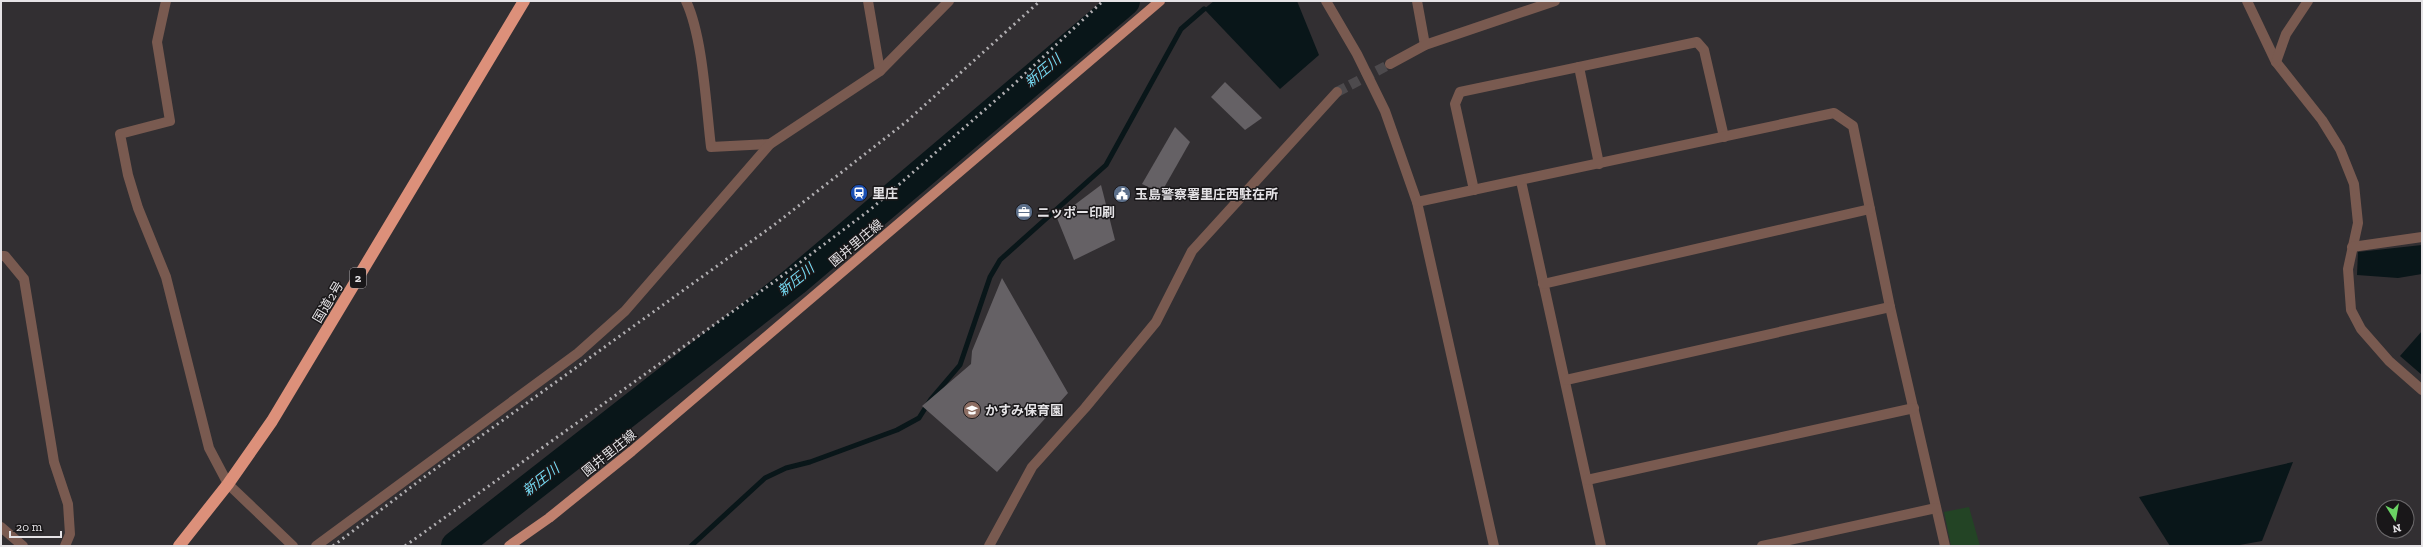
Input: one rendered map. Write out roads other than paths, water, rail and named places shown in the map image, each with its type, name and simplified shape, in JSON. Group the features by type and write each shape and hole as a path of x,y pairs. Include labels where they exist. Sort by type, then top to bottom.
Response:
{"highway":[{"name":"国道2号","path":"179,546 228,484 280,408 524,1"}],"main road":[{"name":"園井里庄線","path":"510,546 550,518 632,452 1160,1"}],"street":[{"path":"166,1 158,42 170,121 120,134 128,175 138,208 166,277 209,448 228,484 293,546"},
{"path":"686,1 691,12 700,55 712,147 770,144"},
{"path":"868,1 880,71"},
{"path":"316,546 578,353 625,311 770,144 880,71 949,1"},
{"path":"1326,1 1357,54 1385,111 1417,202 1494,546"},
{"path":"1417,1 1426,45"},
{"path":"1390,64 1426,45 1555,1"},
{"path":"2247,1 2276,62 2322,120 2340,149 2354,184 2358,222 2348,269 2351,310 2361,329 2389,361 2422,390"},
{"path":"2276,62 2286,34 2308,1"},
{"path":"1474,190 1455,104 1460,92 1697,42 1704,50 1724,137"},
{"path":"1579,67 1599,164"},
{"path":"989,546 1032,467 1085,408 1156,322 1192,251 1337,92"},
{"path":"1417,202 1834,113 1853,126 1890,307 1945,546"},
{"path":"1521,181 1543,284 1566,380 1601,546"},
{"path":"1543,284 1870,210"},
{"path":"2352,247 2422,237"},
{"path":"1,256 6,256 24,279 54,462 68,504 70,534 65,546"},
{"path":"1566,380 1890,307"},
{"path":"1587,480 1914,408"},
{"path":"1762,546 1936,508"},
{"path":"1,527 23,546"}],"waterway":[{"name":"新圧川","path":"456,546 795,281 1125,1"},
{"path":"691,546 765,478 786,468 810,462 897,430 919,418 931,399 960,365 990,277 1000,260 1106,165 1181,29 1204,9"}],"tunnel":[{"path":"1337,92 1390,64"}],"railway":[{"path":"333,546 431,472 774,225 906,122 1040,1"},
{"path":"405,546 778,279 871,209 1012,86 1103,1"}],"place":[{"name":"里庄","path":"859,193"},
{"name":"玉島警察署里庄西駐在所","path":"1122,194"},
{"name":"ニッポー印刷","path":"1024,212"},
{"name":"かすみ保育園","path":"972,410"}]}
